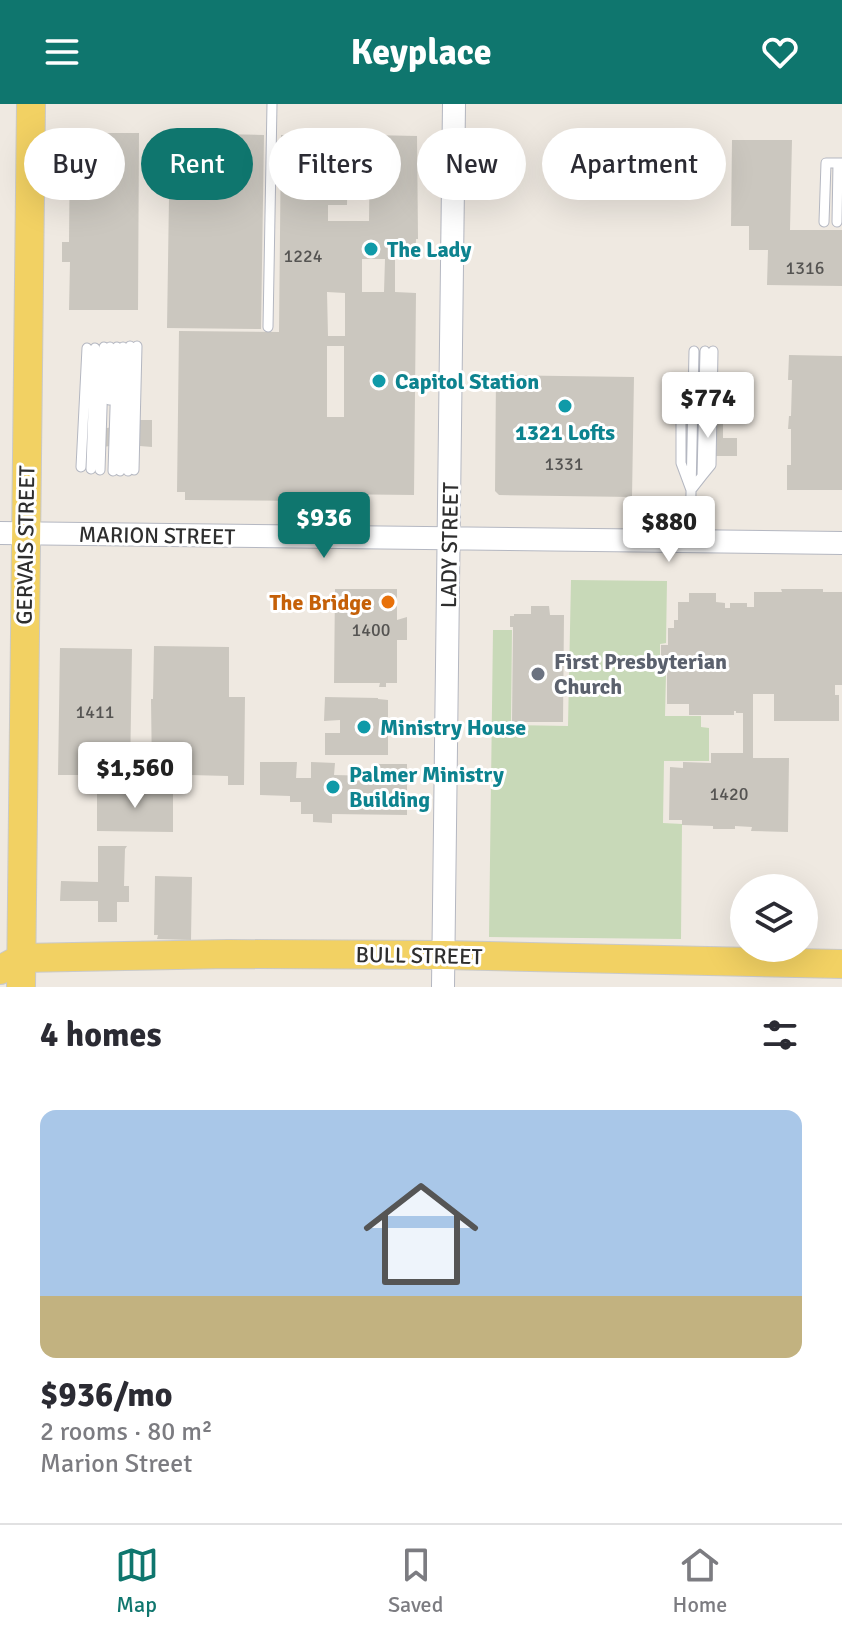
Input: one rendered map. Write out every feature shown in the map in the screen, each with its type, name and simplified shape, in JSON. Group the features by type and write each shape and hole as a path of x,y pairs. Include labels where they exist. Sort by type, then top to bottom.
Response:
{"main road":[{"name":"GERVAIS STREET","path":"20,987 11,964 12,533 31,104"},
{"name":"BULL STREET","path":"11,964 228,954 444,955 842,964"},
{"path":"0,980 20,987"}],"street":[{"name":"LADY STREET","path":"443,987 454,104"},
{"name":"MARION STREET","path":"12,533 842,543"}],"lane":[{"path":"268,327 272,104"},
{"path":"824,222 826,163 840,163 837,222"},
{"path":"109,470 113,347"},
{"path":"109,470 113,347"},
{"path":"109,470 113,347"},
{"path":"690,541 693,382 704,351 702,476 691,490"}],"green space":[{"path":"571,580 667,581 666,643 660,644 660,673 666,674 665,716 701,716 701,727 709,728 709,761 664,761 663,823 682,824 681,939 489,937 493,630 512,630 511,725 568,726"}],"building":[{"path":"125,133 139,133 138,310 69,310 70,262 62,262 62,242 69,242 69,200 125,200"},
{"path":"253,135 264,135 261,329 167,328 169,200 253,200"},
{"path":"401,136 417,136 418,239 415,259 395,259 395,292 416,293 414,495 326,494 326,501 185,500 185,492 177,492 179,331 279,332 280,200 347,200 347,205 328,205 328,221 369,221 369,200 401,200","holes":["362,259 385,259 384,292 362,292","327,292 345,293 345,336 328,336","327,346 344,346 344,417 327,417"]},
{"path":"732,140 792,140 790,230 842,230 842,286 767,285 768,250 749,250 749,226 731,226"},
{"path":"789,355 842,356 842,490 787,490 787,465 791,465 791,429 788,429 792,380 788,380"},
{"path":"496,375 634,377 632,497 499,495 495,491"},
{"path":"140,420 152,420 152,447 132,442 78,448 78,430 140,424"},
{"path":"685,421 723,422 723,438 737,438 737,456 685,456"},
{"path":"335,589 397,589 397,620 407,617 407,640 397,640 397,683 379,687 380,683 334,683"},
{"path":"781,589 842,592 842,685 835,685 835,695 839,695 839,721 774,721 774,694 753,694 753,758 789,758 788,832 751,831 752,827 735,826 735,829 713,829 713,826 682,825 682,820 669,820 670,767 683,768 683,762 711,763 711,753 743,753 743,713 689,715 689,704 667,704 667,672 661,672 661,645 668,645 668,628 674,628 674,620 678,620 678,602 689,602 689,593 716,593 716,602 725,603 725,608 730,608 730,603 747,603 747,607 754,607 754,592 782,592"},
{"name":"First Presbyterian Church","path":"531,606 549,606 550,615 564,615 563,722 512,722 513,627 510,627 510,616 531,614"},
{"path":"154,646 229,647 229,697 245,697 244,785 228,785 228,776 152,774"},
{"path":"60,648 132,649 130,775 58,775"},
{"name":"Ministry House","path":"325,697 388,700 388,755 325,755 325,733 340,733 340,720 324,721"},
{"name":"Palmer Ministry Building","path":"260,762 297,762 296,778 311,778 311,762 335,763 334,775 374,776 374,764 407,764 407,815 332,814 332,823 313,822 313,814 301,814 301,802 290,802 290,796 260,795"},
{"path":"97,788 173,789 173,832 97,831"},
{"path":"98,846 127,846 124,886 129,886 129,902 117,902 117,922 98,922 98,901 60,901 61,881 98,882"},
{"path":"155,876 192,877 191,940 157,939 158,935 154,935"}],"place":[{"name":"The Lady","path":"371,249"},
{"name":"Capitol Station","path":"379,381"},
{"name":"1321 Lofts","path":"565,406"},
{"name":"The Bridge","path":"388,602"},
{"name":"First Presbyterian Church","path":"538,674"},
{"name":"Ministry House","path":"364,727"},
{"name":"Palmer Ministry Building","path":"333,787"}]}
